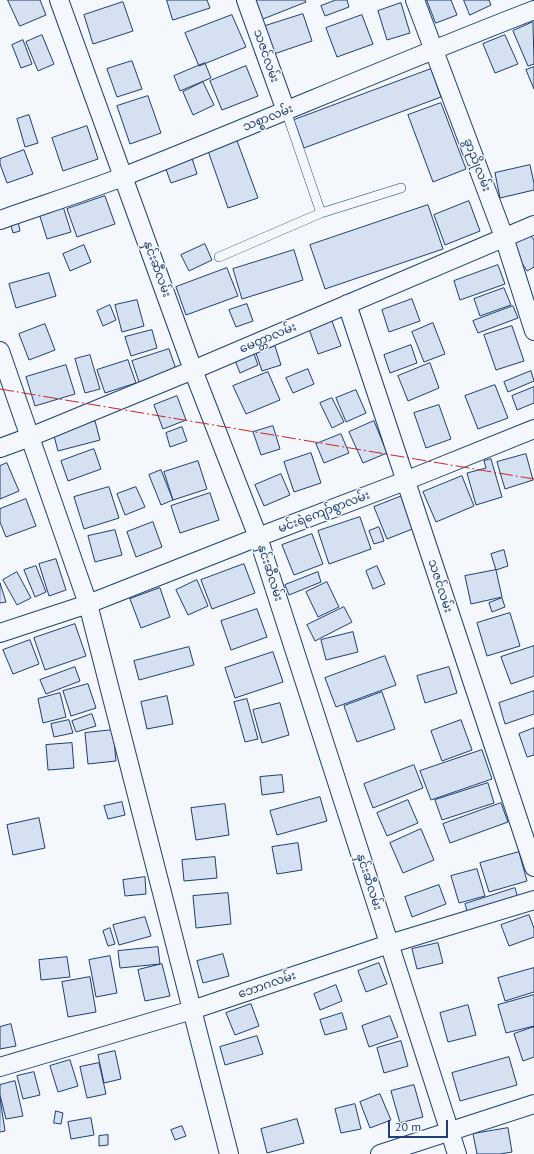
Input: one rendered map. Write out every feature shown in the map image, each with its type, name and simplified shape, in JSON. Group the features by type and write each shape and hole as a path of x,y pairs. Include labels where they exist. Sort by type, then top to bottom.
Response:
{"street":[{"name":"နှင်းဆီလမ်း","path":"60,0 193,370 258,537 457,1154"},
{"name":"သဇင်လမ်း","path":"246,0 286,111"},
{"name":"ခွာညိုလမ်း","path":"415,0 504,237 534,331"},
{"name":"သစ္စာလမ်း","path":"0,220 124,176 286,111 434,49 534,10"},
{"name":"မေတ္တာလမ်း","path":"0,448 193,370 504,237 534,226"},
{"name":"သဇင်လမ်း","path":"347,304 534,867"},
{"path":"0,351 88,604 229,1154"},
{"name":"မင်းရဲကျော်စွာလမ်း","path":"0,633 88,604 405,481 534,429"},
{"name":"ဘောဂလမ်း","path":"0,1067 192,1010 389,944 534,900"},
{"path":"380,1154 534,1104"}],"lane":[{"path":"286,111 321,213"},
{"path":"219,256 321,213 401,188"}],"building":[{"path":"8,0 40,0 46,15 20,26"},
{"path":"167,0 207,0 210,8 173,20"},
{"path":"256,0 305,0 306,2 263,19"},
{"path":"336,0 347,0 349,7 325,16 321,6"},
{"path":"427,0 451,0 457,15 436,23"},
{"path":"464,0 489,0 491,5 470,15"},
{"path":"123,2 133,31 93,44 84,15"},
{"path":"401,3 410,33 387,40 378,11"},
{"path":"303,14 312,41 271,55 262,27"},
{"path":"232,15 246,47 199,66 185,33"},
{"path":"362,15 373,44 337,57 326,28"},
{"path":"533,22 534,64 528,66 513,31"},
{"path":"42,35 54,64 38,71 26,42"},
{"path":"505,35 518,64 495,73 483,44"},
{"path":"23,40 32,64 21,68 12,45"},
{"path":"132,61 142,89 117,97 107,69"},
{"path":"205,63 211,78 180,91 174,76"},
{"path":"246,66 258,96 222,110 210,81"},
{"path":"534,67 534,89 526,70"},
{"path":"431,69 441,97 304,148 294,120"},
{"path":"203,82 214,105 193,115 183,92"},
{"path":"148,96 161,133 130,144 117,106"},
{"path":"441,103 466,169 433,182 408,115"},
{"path":"29,115 38,143 25,147 17,119"},
{"path":"87,126 98,159 63,171 52,138"},
{"path":"236,138 258,198 228,208 207,148"},
{"path":"24,150 33,174 7,183 0,164 0,159"},
{"path":"191,155 197,174 171,183 164,164"},
{"path":"530,165 534,190 500,198 495,173"},
{"path":"105,196 115,224 77,237 67,209"},
{"path":"61,200 71,232 47,239 37,207"},
{"path":"469,201 480,231 445,245 434,215"},
{"path":"428,205 443,249 325,289 310,245"},
{"path":"17,216 20,231 13,233 9,218"},
{"path":"529,233 534,240 534,267 527,271 510,244"},
{"path":"205,244 212,260 189,271 181,255"},
{"path":"84,245 91,262 70,271 63,254"},
{"path":"294,250 303,280 242,299 233,269"},
{"path":"498,265 505,284 460,300 454,281"},
{"path":"227,268 238,296 186,315 176,287"},
{"path":"49,273 56,296 16,308 9,284"},
{"path":"504,288 511,305 480,316 474,299"},
{"path":"412,299 420,321 389,332 382,310"},
{"path":"137,300 144,326 122,332 115,305"},
{"path":"247,304 253,321 236,327 229,310"},
{"path":"110,305 116,320 103,326 97,311"},
{"path":"513,306 518,318 478,333 473,321"},
{"path":"332,321 341,346 318,354 309,329"},
{"path":"433,323 445,354 424,362 412,332"},
{"path":"45,324 55,350 29,360 19,334"},
{"path":"512,326 524,361 496,370 484,335"},
{"path":"152,330 157,348 131,356 125,337"},
{"path":"411,345 417,363 390,373 384,355"},
{"path":"275,346 281,365 262,371 256,353"},
{"path":"169,349 176,369 139,382 132,361"},
{"path":"253,351 258,365 240,373 234,358"},
{"path":"90,355 100,389 85,393 75,359"},
{"path":"128,360 136,383 105,393 97,370"},
{"path":"430,363 439,388 408,401 398,376"},
{"path":"66,365 75,394 35,406 26,377"},
{"path":"308,369 314,384 293,393 286,378"},
{"path":"531,371 534,381 508,392 504,382"},
{"path":"268,372 280,400 246,414 233,386"},
{"path":"495,385 508,418 478,429 465,396"},
{"path":"534,387 534,403 517,410 512,396"},
{"path":"356,390 366,413 346,422 336,398"},
{"path":"177,396 186,420 163,429 154,405"},
{"path":"332,398 344,422 332,428 320,403"},
{"path":"439,405 451,439 426,448 414,413"},
{"path":"95,421 100,440 58,451 53,432"},
{"path":"374,421 387,453 363,463 349,432"},
{"path":"273,426 280,449 261,455 253,432"},
{"path":"182,427 187,441 170,447 166,433"},
{"path":"341,434 349,453 324,463 316,444"},
{"path":"94,449 101,469 68,481 61,461"},
{"path":"311,453 321,483 294,492 284,462"},
{"path":"526,454 533,480 505,489 497,462"},
{"path":"491,459 502,497 476,505 467,473 486,468 484,461"},
{"path":"198,461 207,489 173,500 164,472"},
{"path":"7,463 19,491 0,499 0,466"},
{"path":"161,470 173,500 161,505 149,475"},
{"path":"281,474 290,495 264,506 255,485"},
{"path":"462,476 474,506 436,522 423,492"},
{"path":"109,487 119,518 84,529 74,497"},
{"path":"136,487 145,507 125,515 117,494"},
{"path":"210,493 219,520 180,533 171,506"},
{"path":"402,496 415,528 387,539 374,507"},
{"path":"26,499 36,526 6,537 0,522 0,509"},
{"path":"360,517 371,549 329,564 318,531"},
{"path":"153,522 162,547 136,557 127,532"},
{"path":"379,527 384,541 374,544 369,531"},
{"path":"115,530 122,555 95,562 88,536"},
{"path":"312,534 323,564 294,575 282,545"},
{"path":"504,550 508,566 496,570 491,554"},
{"path":"56,559 66,590 49,596 39,564"},
{"path":"244,564 255,593 212,609 201,580"},
{"path":"36,566 46,592 35,597 24,570"},
{"path":"377,566 385,584 373,589 366,571"},
{"path":"496,570 502,597 471,604 465,576"},
{"path":"17,572 31,598 17,605 3,580"},
{"path":"318,572 321,582 289,595 285,585"},
{"path":"197,580 208,606 188,615 176,590"},
{"path":"327,582 339,607 318,617 306,592"},
{"path":"0,583 6,602 0,603"},
{"path":"160,588 170,617 141,628 130,599"},
{"path":"502,598 505,607 492,612 489,603"},
{"path":"344,607 352,622 315,641 307,625"},
{"path":"257,609 267,637 231,650 221,621"},
{"path":"510,613 520,646 487,656 477,623"},
{"path":"75,624 86,656 45,670 34,638"},
{"path":"353,632 358,652 326,660 321,640"},
{"path":"30,640 39,664 13,674 3,650"},
{"path":"534,646 534,676 511,684 501,657"},
{"path":"189,647 194,665 139,680 134,661"},
{"path":"273,652 283,682 235,698 225,668"},
{"path":"385,656 396,685 336,707 325,678"},
{"path":"75,667 80,681 46,694 40,680"},
{"path":"449,667 457,693 425,703 417,676"},
{"path":"88,684 96,708 71,716 63,691"},
{"path":"534,691 534,714 505,724 499,703"},
{"path":"382,692 395,729 357,742 344,706"},
{"path":"60,693 66,717 43,723 38,699"},
{"path":"167,696 173,724 147,729 141,702"},
{"path":"247,699 258,739 245,742 234,702"},
{"path":"280,703 289,735 262,743 253,710"},
{"path":"92,714 96,726 76,732 72,721"},
{"path":"69,720 73,733 54,737 51,724"},
{"path":"461,720 472,750 442,761 431,731"},
{"path":"534,728 534,755 527,757 519,734"},
{"path":"113,730 116,761 88,764 85,733"},
{"path":"72,743 74,768 48,770 46,745"},
{"path":"482,750 492,779 431,800 420,771"},
{"path":"414,765 423,788 373,808 364,784"},
{"path":"282,775 284,792 262,795 260,777"},
{"path":"488,783 494,803 442,820 435,800"},
{"path":"320,797 327,821 277,835 270,811"},
{"path":"408,800 418,823 387,836 377,813"},
{"path":"122,802 125,815 108,819 104,806"},
{"path":"501,803 508,822 450,843 443,824"},
{"path":"225,804 229,835 196,840 191,808"},
{"path":"39,818 45,848 13,855 7,825"},
{"path":"421,829 434,860 403,873 390,843"},
{"path":"298,843 302,870 277,874 272,847"},
{"path":"519,852 527,881 489,892 480,863"},
{"path":"215,857 217,878 184,881 182,860"},
{"path":"477,869 485,896 459,903 451,876"},
{"path":"145,877 146,894 125,896 123,880"},
{"path":"439,885 446,904 412,917 405,897"},
{"path":"515,888 519,901 469,917 465,904"},
{"path":"228,893 231,924 196,928 193,896"},
{"path":"529,915 534,928 534,937 509,946 501,925"},
{"path":"145,917 151,936 119,945 113,925"},
{"path":"110,928 115,944 108,946 103,931"},
{"path":"438,943 443,963 417,969 412,949"},
{"path":"158,947 160,964 120,968 118,951"},
{"path":"223,954 229,976 203,983 197,961"},
{"path":"110,956 117,993 96,997 89,960"},
{"path":"67,957 70,977 41,980 39,960"},
{"path":"379,963 387,984 366,992 358,971"},
{"path":"162,964 170,996 145,1001 138,970"},
{"path":"534,968 534,992 505,1001 498,978"},
{"path":"90,977 96,1012 68,1017 62,982"},
{"path":"336,985 342,1001 320,1010 314,994"},
{"path":"534,995 534,1026 506,1033 498,1005"},
{"path":"251,1004 259,1026 235,1035 226,1013"},
{"path":"468,1005 476,1035 448,1042 440,1013"},
{"path":"342,1013 347,1029 325,1035 320,1020"},
{"path":"390,1016 398,1037 369,1047 362,1026"},
{"path":"11,1024 16,1046 0,1049 0,1027"},
{"path":"534,1027 534,1057 523,1061 514,1034"},
{"path":"257,1036 263,1054 225,1065 220,1047"},
{"path":"401,1041 408,1066 384,1073 377,1048"},
{"path":"115,1051 121,1079 104,1083 98,1055"},
{"path":"509,1057 517,1085 460,1101 452,1073"},
{"path":"70,1060 78,1086 58,1092 50,1066"},
{"path":"99,1063 106,1094 87,1098 80,1067"},
{"path":"34,1072 40,1095 23,1099 17,1076"},
{"path":"15,1081 23,1116 6,1119 0,1095 0,1085"},
{"path":"414,1085 423,1117 400,1123 391,1091"},
{"path":"380,1094 391,1120 370,1128 360,1102"},
{"path":"0,1098 5,1131 0,1132"},
{"path":"355,1104 361,1129 341,1133 335,1109"},
{"path":"56,1111 63,1113 61,1124 54,1123"},
{"path":"91,1118 94,1135 71,1139 68,1122"},
{"path":"297,1119 304,1143 267,1153 261,1129"},
{"path":"182,1126 186,1136 175,1140 171,1130"},
{"path":"508,1128 512,1152 500,1154 477,1154 473,1134"},
{"path":"108,1135 108,1145 99,1146 99,1136"}],"power":[{"path":"0,389 534,479"}]}
